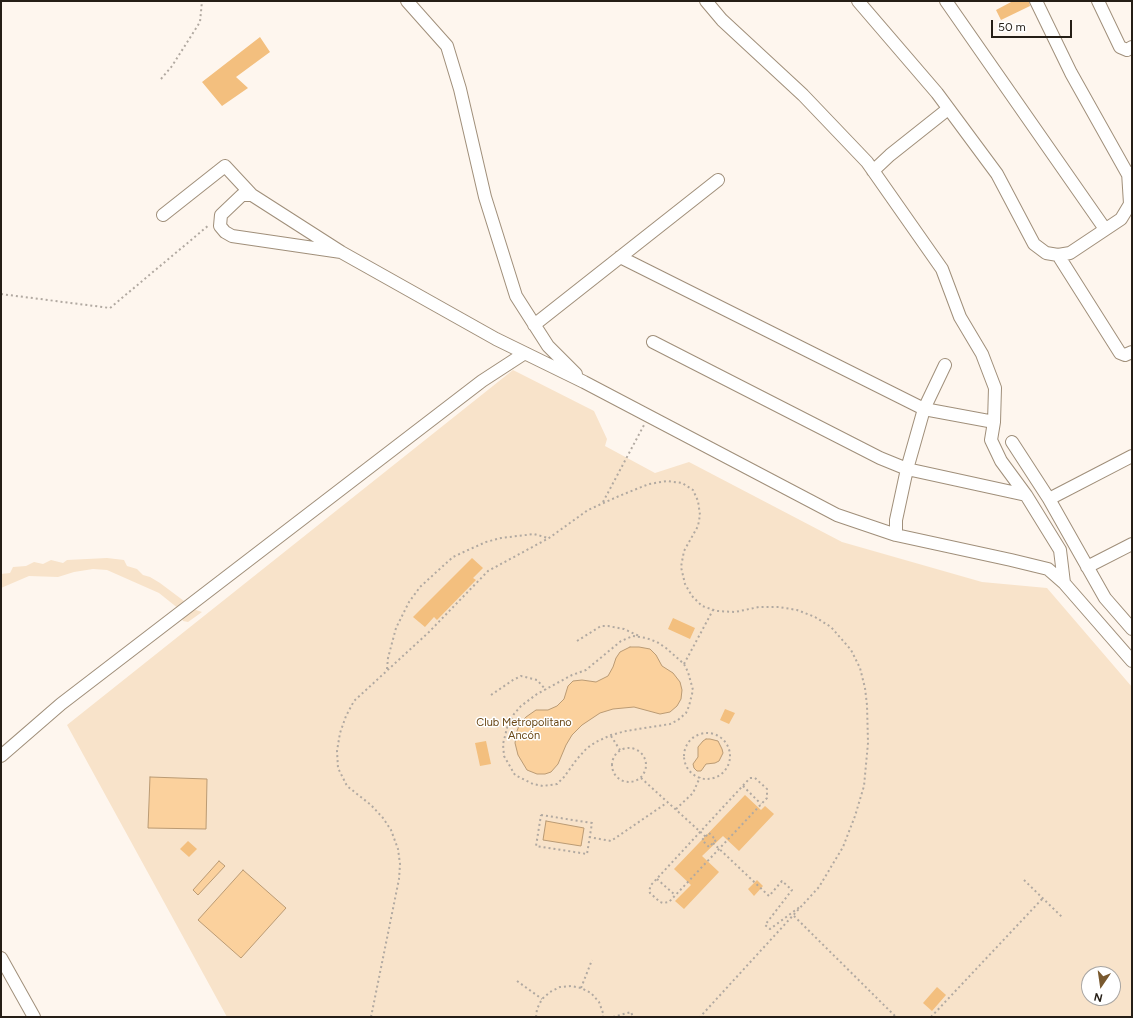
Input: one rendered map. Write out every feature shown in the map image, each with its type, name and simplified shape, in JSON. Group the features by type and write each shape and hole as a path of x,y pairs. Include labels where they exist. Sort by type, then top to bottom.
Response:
{"street":[{"path":"407,1 447,46 460,89 485,197 516,296 548,346 584,382"},
{"path":"706,1 722,20 803,95 867,162 942,269 960,316 982,354 995,388 994,422 991,440 1001,461 1026,495 1060,550 1064,583"},
{"path":"858,1 937,93 997,174 1034,244 1046,253 1058,255 1070,253 1121,219 1130,204 1130,177 1071,72 1036,1"},
{"path":"946,1 1105,230"},
{"path":"1098,1 1120,47 1127,48"},
{"path":"873,171 890,155 948,109"},
{"path":"163,215 225,166 252,195 341,252 496,339 584,382 838,515 896,536 1048,569 1064,583 1132,661"},
{"path":"534,325 718,180"},
{"path":"252,195 242,195 221,215 220,226 225,232 232,236 341,252"},
{"path":"1058,255 1120,353 1125,355 1132,352"},
{"path":"620,257 924,409 994,422"},
{"path":"653,342 880,458 907,469 1026,495"},
{"path":"1,756 61,704 482,381 525,353"},
{"path":"896,536 896,520 907,469 924,409 945,365"},
{"path":"1012,442 1049,499 1105,598 1132,630"},
{"path":"1049,499 1132,456"},
{"path":"1087,567 1132,544"},
{"path":"1,958 34,1017"}],"path":[{"path":"161,79 172,66 200,22 202,1"},
{"path":"1,294 110,308 221,215"},
{"path":"603,503 649,416"},
{"path":"371,1017 399,879 398,849 391,830 383,818 371,805 347,786 338,768 337,751 340,733 346,716 354,701 429,632 488,571 549,538 588,510 649,484 667,481 682,483 693,490 698,501 700,515 698,526 684,551 681,567 685,584 692,596 702,606 717,612 735,612 759,607 779,607 803,612 815,617 831,627 851,650 860,668 868,704 868,743 864,786 855,816 843,846 827,875 807,902 700,1017"},
{"path":"387,670 388,658 396,628 409,602 420,587 453,557 486,542 501,538 534,534 549,538"},
{"path":"684,664 713,610"},
{"path":"577,641 601,626 624,629 640,637"},
{"path":"633,636 646,638 657,642 684,664 693,690 686,713 678,720 670,724 626,731 611,735 596,742 587,748 557,784 543,786 533,784 516,775 504,756 503,744 508,724 521,706 572,675 586,670 621,641 633,636"},
{"path":"491,695 521,676 537,680 546,690"},
{"path":"699,734 713,734 720,737 729,750 727,765 723,772 717,776 709,778 700,777 694,775 685,764 685,750 693,738 699,734"},
{"path":"611,735 620,750"},
{"path":"632,748 642,753 646,764 646,769 641,778 635,782 624,782 614,775 612,770 613,758 620,750 632,748"},
{"path":"676,809 694,792 700,777"},
{"path":"641,778 706,837"},
{"path":"750,778 758,780 767,789 767,798 675,895 666,903 660,902 649,891 651,885 743,786 750,778"},
{"path":"743,786 761,804"},
{"path":"589,837 612,841 668,802"},
{"path":"541,815 592,823 589,837 587,854 536,846 541,815"},
{"path":"709,833 716,840 709,847 702,840 706,837 709,833"},
{"path":"713,843 769,896 782,881 792,890 765,924 770,929 807,902"},
{"path":"657,878 675,895"},
{"path":"1024,880 1062,917"},
{"path":"931,1017 1043,898"},
{"path":"794,916 896,1017"},
{"path":"581,988 592,960"},
{"path":"518,981 542,999"},
{"path":"536,1017 537,1009 542,999 550,992 560,987 571,986 581,988 591,993 599,1002 603,1017"},
{"path":"613,1017 631,1012 633,1017"}],"green space":[{"name":"Club Metropolitano Ancón","path":"513,370 594,411 607,439 605,446 655,473 689,462 842,542 982,582 1047,588 1132,687 1132,1017 227,1017 67,725"},
{"path":"107,558 124,560 127,566 137,569 143,575 160,583 196,610 202,612 188,622 183,621 179,609 159,593 107,570 93,569 74,572 58,577 29,576 1,588 1,574 10,573 13,567 26,566 34,562 43,564 51,560 63,563 67,560"}],"shaded area":[{"path":"630,647 650,649 656,655 662,666 673,673 680,682 682,690 681,699 677,706 670,712 660,714 634,707 613,709 600,713 582,725 572,735 558,764 551,772 537,774 527,770 518,755 515,743 520,723 536,710 548,710 557,706 564,699 568,686 573,681 582,680 596,682 608,676 620,652"},
{"path":"706,739 718,741 723,753 719,761 706,764 701,771 697,771 693,764 698,757 698,747"},
{"path":"150,777 207,779 206,829 148,828"},
{"path":"546,821 584,828 581,846 543,840"},
{"path":"219,861 225,866 198,895 193,890"},
{"path":"243,870 286,908 241,958 198,920"}],"building":[{"path":"1013,1 1029,1 1030,6 1001,20 996,10"},
{"path":"260,37 270,52 236,77 248,88 222,106 202,82"},
{"path":"472,558 483,568 473,578 476,580 437,620 434,617 425,627 413,617"},
{"path":"673,618 695,628 690,639 668,629"},
{"path":"725,709 735,713 729,724 720,720"},
{"path":"486,741 491,764 480,766 475,743"},
{"path":"745,795 761,810 765,806 774,814 739,851 723,836 702,856 719,872 684,909 675,901 691,885 674,869"},
{"path":"188,841 197,849 189,857 180,849"},
{"path":"757,880 763,886 754,896 748,889"},
{"path":"937,987 946,995 932,1011 923,1003"}]}
